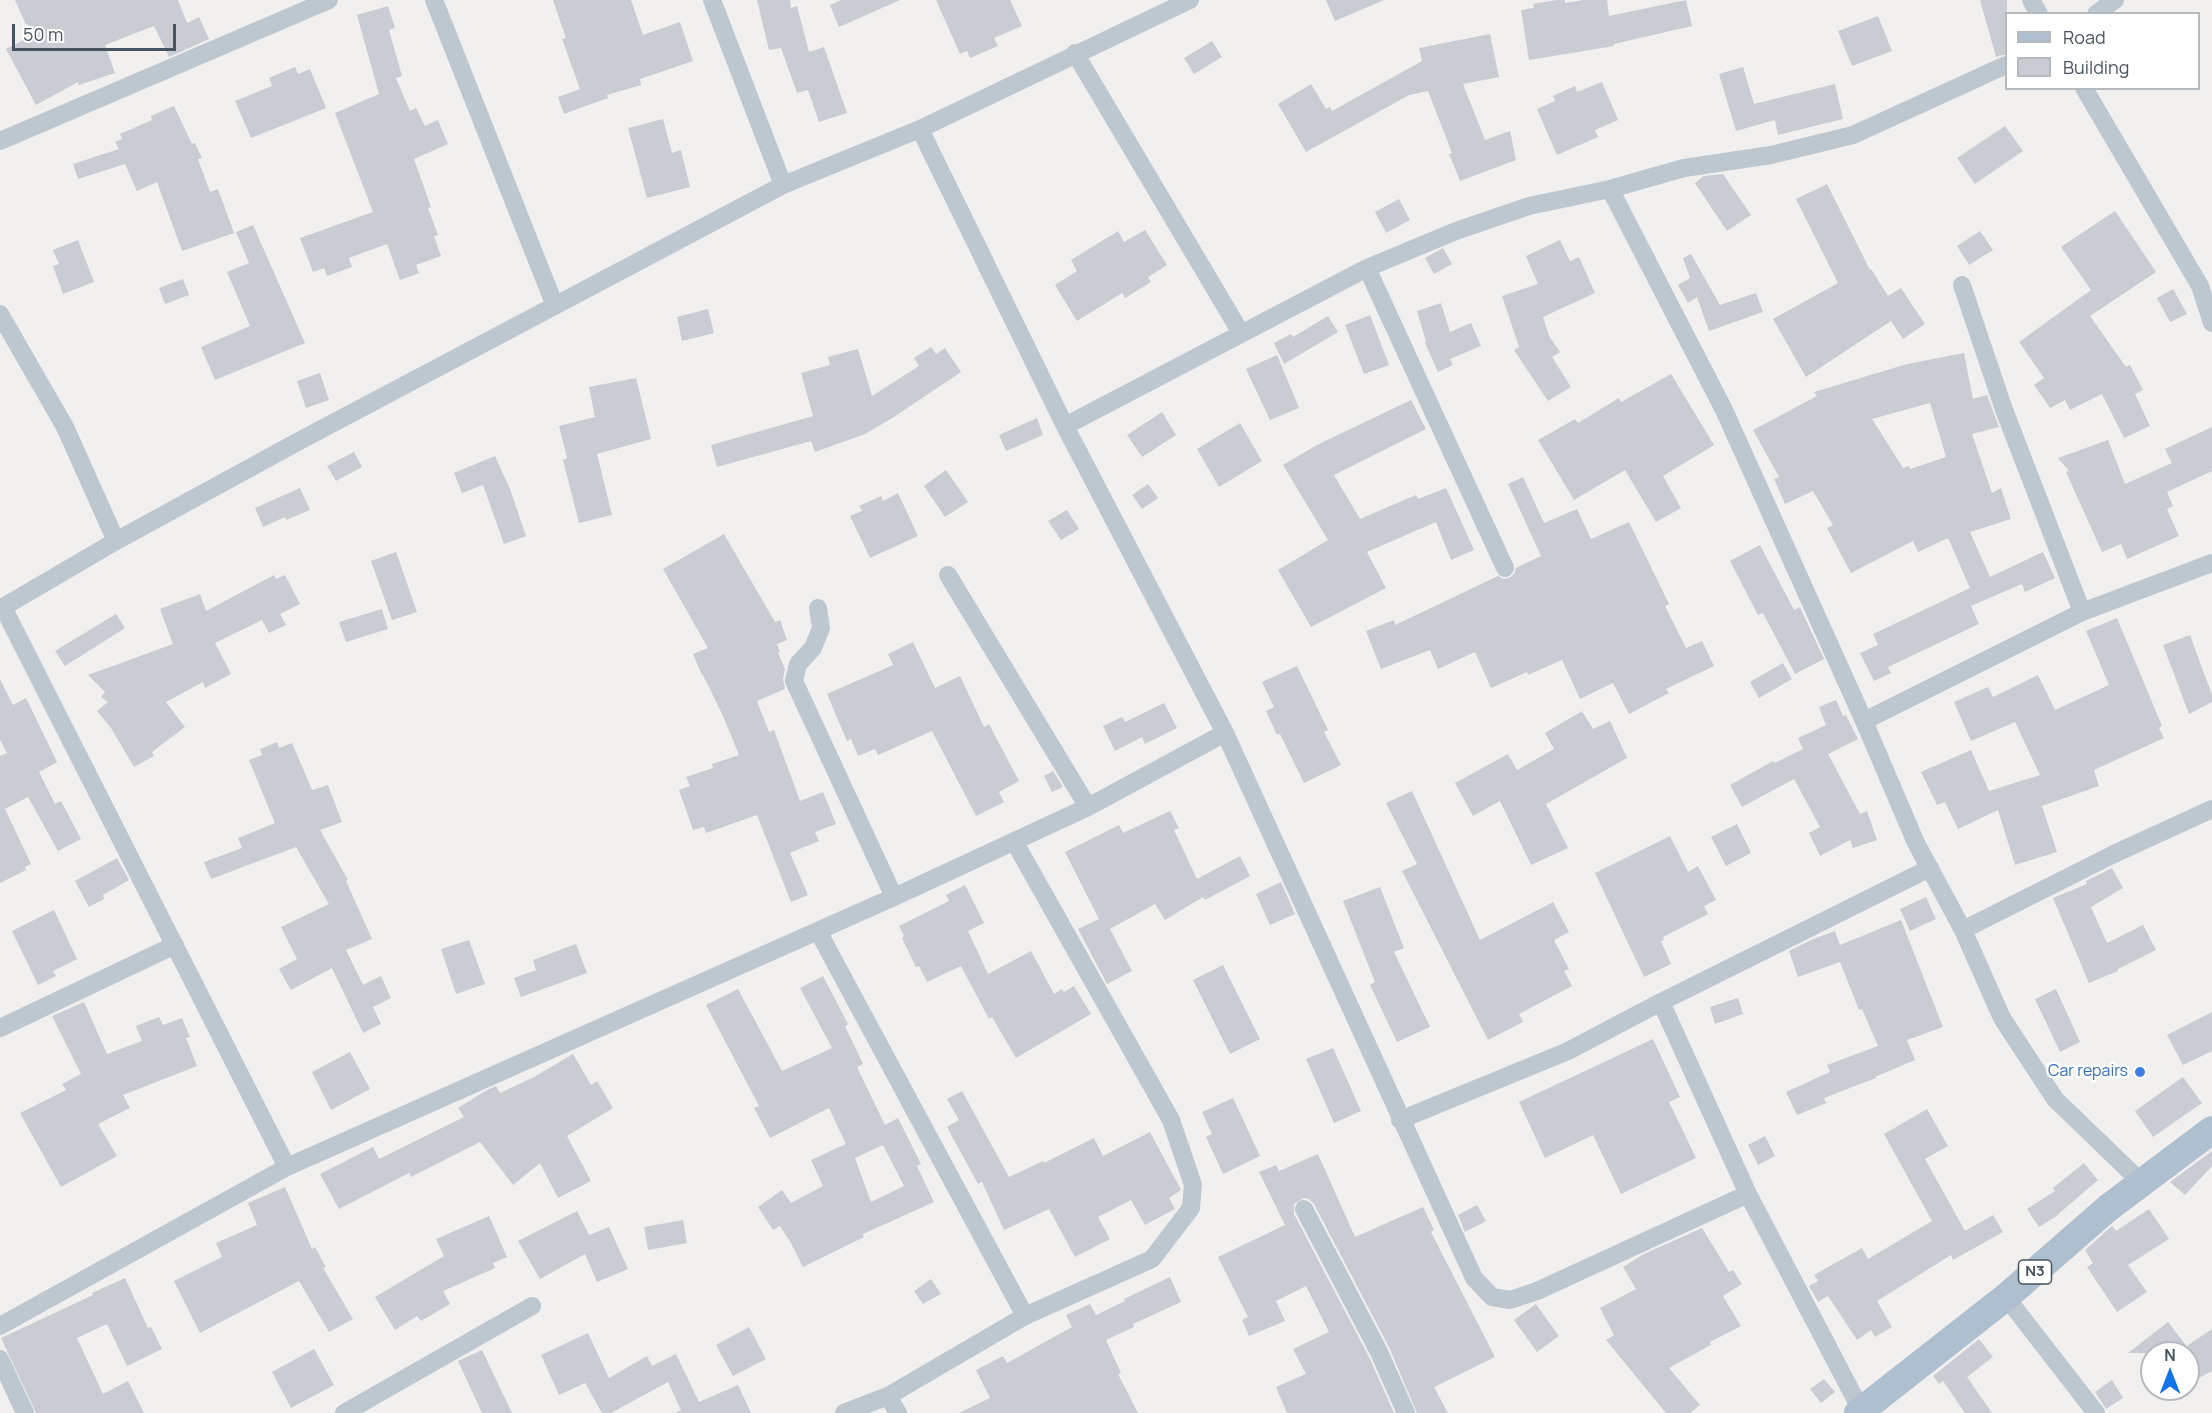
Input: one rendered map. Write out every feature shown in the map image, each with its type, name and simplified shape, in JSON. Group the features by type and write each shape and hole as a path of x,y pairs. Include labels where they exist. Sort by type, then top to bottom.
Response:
{"main road":[{"name":"N3","path":"1860,1412 2006,1297 2108,1208 2212,1130"}],"street":[{"path":"0,141 329,0"},
{"path":"434,0 555,306"},
{"path":"712,0 783,185"},
{"path":"287,1167 2,608 116,541 301,440 783,185 920,129 1190,0"},
{"path":"2099,12 2115,0"},
{"path":"1075,53 1241,333"},
{"path":"1065,426 1367,268 1456,231 1529,206 1610,189 1684,168 1771,155 1853,135 2005,66"},
{"path":"2085,90 2200,286 2212,323"},
{"path":"920,129 1065,426 1225,733 1473,1278 1492,1298 1510,1300 1537,1291 1748,1194"},
{"path":"1610,189 1724,410 1864,721 1916,843 1964,930 2002,1018 2055,1100 2142,1183"},
{"path":"1367,268 1505,568"},
{"path":"1962,285 2007,418 2082,612"},
{"path":"0,314 65,427 116,541"},
{"path":"1864,721 2082,612 2212,563"},
{"path":"948,575 1088,807"},
{"path":"818,608 821,628 813,648 798,664 794,681 894,897"},
{"path":"0,1326 287,1167 894,897 1088,807 1225,733"},
{"path":"1964,930 2114,854 2212,809"},
{"path":"844,1413 888,1396 1025,1316 1152,1259 1191,1208 1193,1185 1171,1120 1014,841"},
{"path":"1400,1120 1568,1051 1930,867"},
{"path":"818,931 1025,1316"},
{"path":"0,1029 175,945"},
{"path":"1661,1002 1748,1194 1860,1412"},
{"path":"1304,1209 1379,1352 1406,1413"},
{"path":"2006,1297 2096,1413"},
{"path":"344,1413 532,1306"},
{"path":"0,1359 25,1413"},
{"path":"888,1396 898,1413"}],"building":[{"path":"15,0 178,0 187,23 199,17 209,39 169,57 154,26 105,45 115,73 79,85 78,82 36,105 6,49 31,36"},
{"path":"553,0 631,0 643,35 680,22 693,61 640,79 641,85 607,95 608,98 564,114 558,97 580,89 562,39 566,38"},
{"path":"757,0 790,0 791,8 797,6 809,52 824,47 847,113 819,122 808,90 797,93 781,48 769,50"},
{"path":"841,0 900,0 839,27 830,5"},
{"path":"936,0 1010,0 1022,26 994,38 998,46 970,58 967,51 960,54"},
{"path":"1326,0 1384,0 1335,21"},
{"path":"1565,0 1565,3 1607,0 1609,16 1686,0 1692,26 1614,44 1614,46 1529,60 1521,10 1534,8 1533,4"},
{"path":"1980,0 2007,0 2005,55 1996,57"},
{"path":"388,6 395,28 389,30 402,76 396,78 410,111 416,108 425,126 438,120 448,144 414,159 431,207 428,208 438,235 434,236 441,256 416,265 419,273 400,280 387,244 349,258 352,267 327,276 324,268 313,272 300,238 373,212 335,113 379,94 357,15"},
{"path":"1878,16 1892,51 1852,66 1838,31"},
{"path":"1490,34 1499,77 1463,84 1485,140 1510,131 1516,160 1460,181 1449,154 1452,153 1428,91 1409,95 1306,152 1278,104 1311,84 1326,109 1330,107 1332,111 1422,61 1419,48"},
{"path":"1212,41 1222,57 1194,74 1184,58"},
{"path":"295,67 298,74 310,69 326,108 251,138 235,101 272,86 269,78"},
{"path":"1743,67 1754,104 1835,84 1843,119 1778,135 1775,120 1736,131 1719,74"},
{"path":"1602,82 1618,120 1595,130 1598,137 1557,155 1537,109 1555,101 1553,96 1575,86 1577,92"},
{"path":"174,106 192,144 195,143 202,158 198,159 210,192 218,189 234,233 182,251 157,182 137,191 125,164 78,179 73,164 119,149 115,142 122,139 120,134 152,120 151,116"},
{"path":"663,119 672,153 681,150 690,187 647,198 628,128"},
{"path":"2005,126 2023,151 1975,184 1957,158"},
{"path":"1723,174 1751,215 1727,231 1695,183 1704,176"},
{"path":"1827,184 1870,270 1888,296 1901,288 1925,324 1903,339 1891,321 1806,377 1773,319 1838,283 1796,199"},
{"path":"1399,199 1410,220 1386,233 1375,212"},
{"path":"2115,211 2156,272 2090,316 2126,367 2130,365 2143,390 2135,394 2150,426 2124,438 2102,394 2070,410 2065,400 2050,408 2034,385 2044,378 2019,342 2091,290 2061,247"},
{"path":"253,225 305,343 215,380 201,347 250,326 227,272 249,263 236,232"},
{"path":"1145,230 1167,265 1148,277 1151,282 1125,298 1122,293 1077,321 1055,285 1077,271 1071,260 1118,231 1124,242"},
{"path":"1980,231 1993,250 1969,265 1957,246"},
{"path":"78,240 94,282 63,294 53,266 59,264 53,250"},
{"path":"1560,240 1570,261 1579,257 1595,293 1543,317 1549,336 1560,352 1552,357 1571,387 1548,401 1514,350 1519,347 1502,296 1538,284 1526,256"},
{"path":"1443,248 1452,264 1434,274 1425,258"},
{"path":"1691,254 1720,305 1756,293 1763,312 1709,331 1697,297 1688,303 1678,285 1690,278 1683,258"},
{"path":"183,279 189,295 165,304 159,288"},
{"path":"2173,289 2187,314 2170,322 2157,298"},
{"path":"1441,303 1450,332 1471,323 1481,346 1450,359 1453,365 1438,372 1425,343 1417,311"},
{"path":"708,309 714,333 682,341 677,317"},
{"path":"1370,315 1389,365 1364,374 1345,325"},
{"path":"1328,316 1338,332 1284,364 1274,343 1291,334 1293,337"},
{"path":"931,347 936,354 945,348 961,372 865,434 815,452 811,441 717,467 711,445 813,416 801,373 830,365 828,357 858,349 872,396 919,366 914,358"},
{"path":"1964,353 1973,399 1987,395 1999,427 1972,434 1992,493 2001,488 2011,519 1970,532 1990,577 2043,552 2055,578 2025,592 2022,584 1971,606 1979,624 1888,667 1891,673 1874,681 1860,653 1878,645 1873,634 1970,588 1948,538 1918,552 1913,541 1851,573 1827,528 1833,525 1813,491 1785,504 1774,479 1779,477 1753,430 1817,396 1814,392 1907,364","holes":["1930,403 1946,457 1910,469 1909,466 1903,468 1872,419"]},
{"path":"1277,355 1299,408 1270,420 1246,369"},
{"path":"320,373 329,400 306,408 297,381"},
{"path":"1671,374 1714,445 1663,476 1681,508 1656,522 1625,470 1574,500 1538,440 1575,419 1578,423 1619,398 1621,402"},
{"path":"636,378 651,439 597,454 612,515 579,523 563,460 567,458 559,426 595,417 589,387"},
{"path":"1411,400 1426,429 1334,475 1360,519 1416,495 1418,499 1446,488 1474,550 1451,560 1436,522 1367,552 1386,588 1311,627 1278,570 1328,540 1283,465 1317,445"},
{"path":"1162,412 1176,435 1142,457 1127,435"},
{"path":"1037,418 1043,435 1006,451 999,435"},
{"path":"1240,423 1262,461 1219,487 1197,449"},
{"path":"2212,427 2212,471 2167,492 2173,506 2167,509 2179,536 2127,559 2121,544 2102,552 2066,472 2069,471 2058,458 2108,440 2125,484 2172,463 2165,449"},
{"path":"354,452 362,467 336,481 327,466"},
{"path":"495,456 510,489 526,536 504,544 483,485 462,493 454,473"},
{"path":"946,470 968,502 945,517 924,486"},
{"path":"1523,477 1544,523 1577,509 1591,539 1629,522 1669,604 1665,606 1686,648 1702,641 1714,666 1666,689 1669,693 1629,714 1613,683 1580,699 1562,660 1491,688 1475,652 1438,669 1430,650 1381,669 1366,631 1394,620 1395,625 1498,576 1503,579 1509,578 1514,574 1516,568 1541,556 1508,484"},
{"path":"1148,484 1158,498 1142,509 1132,495"},
{"path":"300,488 310,510 286,520 285,517 263,527 255,508"},
{"path":"898,493 918,536 870,558 850,516 862,511 859,506 881,496 883,501"},
{"path":"1067,510 1079,529 1061,540 1048,521"},
{"path":"724,534 775,622 780,620 787,640 777,644 785,669 783,679 785,689 757,701 769,732 774,730 800,801 823,792 836,824 815,832 819,841 790,853 808,895 791,902 757,815 706,833 704,827 693,830 679,790 690,786 686,777 713,768 712,764 739,755 693,654 708,648 663,569"},
{"path":"1760,545 1794,610 1800,607 1824,659 1795,674 1763,613 1758,615 1730,561"},
{"path":"396,552 417,612 392,620 371,561"},
{"path":"274,575 276,579 285,575 300,604 280,614 286,625 269,633 262,620 215,643 231,674 205,688 203,682 166,702 185,727 152,752 154,756 134,767 111,728 97,711 108,702 101,697 105,692 88,675 173,644 160,609 200,594 206,611"},
{"path":"382,609 388,629 346,642 339,622"},
{"path":"116,614 125,628 65,666 55,651"},
{"path":"2117,618 2162,726 2159,728 2164,738 2094,770 2099,786 2042,806 2057,852 2015,865 1998,810 1958,829 1945,802 1937,805 1921,772 1971,750 1989,791 2040,775 2015,722 1971,741 1954,702 1988,687 1993,697 2038,675 2055,710 2109,685 2086,631"},
{"path":"2190,635 2212,695 2212,702 2189,714 2163,645"},
{"path":"913,642 935,688 960,676 984,727 989,724 1019,781 999,792 1004,802 976,816 932,731 878,755 875,749 858,756 851,739 847,741 827,694 893,665 888,654"},
{"path":"1783,663 1792,679 1759,698 1750,682"},
{"path":"1297,666 1328,730 1324,732 1341,765 1304,783 1266,711 1274,707 1262,682"},
{"path":"0,679 13,705 26,698 57,762 39,772 55,804 61,801 81,839 58,851 28,797 5,809 31,864 25,867 26,870 0,883 0,756 7,753 0,740"},
{"path":"1836,700 1858,739 1828,754 1860,814 1867,811 1877,840 1853,848 1850,840 1820,856 1809,833 1820,827 1794,779 1742,807 1730,785 1773,761 1775,763 1803,749 1798,738 1826,725 1819,707"},
{"path":"1164,703 1177,728 1145,744 1142,737 1115,751 1103,726 1122,717 1125,722"},
{"path":"1582,711 1593,729 1610,721 1627,758 1546,804 1568,848 1531,865 1500,801 1473,816 1455,783 1508,754 1517,770 1554,749 1545,733"},
{"path":"277,742 279,748 292,743 312,790 328,785 342,822 320,830 348,880 346,881 372,939 346,950 363,985 381,976 391,998 373,1007 381,1024 363,1033 332,968 291,990 279,969 297,959 281,927 329,904 296,847 211,879 204,862 242,848 238,838 275,823 249,760 262,755 260,749"},
{"path":"1053,771 1063,787 1052,792 1044,776"},
{"path":"1412,791 1480,940 1553,902 1569,932 1554,940 1569,969 1564,971 1572,986 1519,1014 1523,1022 1488,1040 1402,871 1417,864 1386,803"},
{"path":"1170,811 1179,828 1174,830 1197,879 1240,856 1250,876 1205,900 1203,897 1165,920 1155,904 1110,929 1132,971 1107,984 1078,929 1099,919 1065,852 1119,825 1123,833"},
{"path":"1737,824 1751,853 1726,866 1711,837"},
{"path":"1670,836 1688,872 1698,866 1716,900 1704,906 1708,914 1663,937 1664,940 1661,941 1671,964 1644,977 1595,873"},
{"path":"117,858 129,880 103,895 104,899 89,907 75,881"},
{"path":"2112,868 2123,888 2091,907 2107,943 2143,925 2156,950 2118,971 2089,983 2053,898 2087,884 2086,881"},
{"path":"1281,882 1295,914 1270,925 1256,894"},
{"path":"965,885 984,923 968,931 988,974 1031,951 1054,994 1062,989 1064,992 1074,986 1091,1014 1016,1058 992,1017 989,1019 961,966 927,982 919,966 916,967 902,938 904,936 899,926 949,901 946,895"},
{"path":"1380,887 1404,948 1394,952 1430,1027 1397,1042 1370,985 1375,982 1343,901"},
{"path":"1926,897 1936,919 1910,931 1900,909"},
{"path":"54,910 77,959 53,971 56,976 38,985 12,931"},
{"path":"1901,920 1943,1027 1907,1040 1915,1060 1824,1098 1826,1103 1797,1115 1786,1092 1830,1072 1827,1065 1878,1046 1862,1009 1859,1010 1840,962 1798,977 1789,951 1835,931 1840,945"},
{"path":"469,940 485,984 456,994 441,949"},
{"path":"576,944 587,973 521,997 514,978 536,970 533,960"},
{"path":"1223,965 1260,1039 1230,1054 1193,980"},
{"path":"823,976 848,1024 845,1026 863,1064 857,1067 885,1125 898,1118 921,1164 917,1166 934,1202 863,1234 864,1237 803,1267 780,1226 773,1230 758,1207 782,1190 791,1203 823,1186 811,1160 846,1144 829,1108 770,1138 754,1108 759,1106 706,1005 738,989 782,1071 832,1048 800,988","holes":["883,1145 904,1186 871,1202 855,1158"]},
{"path":"2056,989 2080,1042 2060,1052 2035,999"},
{"path":"1738,998 1743,1014 1715,1024 1710,1007"},
{"path":"84,1002 107,1054 142,1041 136,1026 159,1017 163,1025 182,1018 190,1037 186,1038 197,1066 123,1095 130,1108 98,1124 117,1156 61,1187 20,1113 66,1090 62,1084 81,1074 52,1016"},
{"path":"2212,1012 2212,1051 2183,1065 2167,1035"},
{"path":"1653,1039 1680,1097 1669,1102 1696,1158 1621,1194 1593,1135 1545,1158 1519,1102"},
{"path":"1333,1048 1361,1111 1334,1123 1306,1059"},
{"path":"350,1052 370,1089 331,1110 312,1072"},
{"path":"573,1054 591,1085 597,1081 613,1108 567,1136 591,1181 558,1198 540,1163 513,1185 480,1142 411,1177 409,1173 339,1209 320,1174 373,1147 379,1159 464,1117 458,1108 487,1090 496,1086 500,1093 534,1077"},
{"path":"2183,1077 2202,1103 2153,1137 2135,1111"},
{"path":"962,1091 1009,1177 1043,1161 1044,1163 1094,1138 1103,1156 1150,1132 1181,1190 1169,1198 1175,1209 1145,1225 1131,1200 1098,1217 1110,1239 1075,1257 1049,1209 1004,1230 982,1182 978,1184 947,1127 959,1120 947,1099"},
{"path":"1233,1098 1260,1156 1223,1174 1206,1137 1212,1134 1202,1112"},
{"path":"1927,1109 1948,1146 1925,1159 1965,1231 1993,1215 2003,1232 1953,1260 1951,1255 1877,1301 1892,1327 1875,1337 1871,1330 1857,1340 1828,1296 1818,1302 1809,1286 1818,1281 1814,1275 1862,1248 1868,1259 1932,1221 1884,1134"},
{"path":"1765,1136 1775,1156 1758,1165 1748,1145"},
{"path":"2212,1151 2212,1166 2185,1195 2170,1182"},
{"path":"1318,1154 1355,1237 1423,1207 1434,1230 1431,1232 1495,1357 1434,1387 1448,1413 1417,1413 1389,1347 1314,1204 1304,1198 1294,1204 1294,1214 1369,1357 1394,1413 1287,1413 1276,1387 1306,1374 1293,1349 1329,1332 1306,1286 1276,1301 1285,1321 1249,1336 1242,1320 1248,1317 1218,1257 1285,1225 1259,1172 1276,1165 1279,1171"},
{"path":"2084,1163 2098,1180 2055,1217 2039,1227 2027,1209 2055,1191 2053,1188"},
{"path":"285,1187 312,1249 315,1247 326,1267 323,1268 353,1319 329,1332 299,1281 200,1333 174,1281 222,1257 216,1243 257,1225 248,1203"},
{"path":"1477,1205 1486,1221 1465,1232 1458,1215"},
{"path":"2149,1209 2169,1239 2128,1265 2147,1292 2117,1312 2087,1267 2093,1263 2085,1250 2112,1226 2116,1231"},
{"path":"577,1211 589,1235 609,1227 628,1269 597,1282 585,1254 540,1279 518,1241"},
{"path":"489,1216 507,1257 493,1263 495,1268 443,1291 450,1304 421,1321 417,1316 395,1330 375,1297 444,1256 436,1239"},
{"path":"683,1220 687,1243 648,1250 644,1227"},
{"path":"1702,1228 1729,1272 1733,1270 1742,1284 1723,1296 1741,1326 1669,1368 1700,1405 1690,1413 1666,1413 1606,1340 1614,1335 1600,1308 1636,1289 1623,1267 1644,1254"},
{"path":"1170,1277 1181,1302 1133,1324 1134,1327 1106,1340 1121,1373 1118,1374 1138,1413 959,1413 990,1398 976,1370 1003,1356 1007,1363 1072,1327 1066,1315 1090,1304 1096,1315"},
{"path":"125,1278 148,1328 151,1327 162,1349 127,1366 107,1324 77,1338 103,1394 128,1381 144,1413 36,1413 1,1338"},
{"path":"931,1279 941,1294 923,1304 914,1291"},
{"path":"1536,1304 1559,1336 1537,1352 1514,1320"},
{"path":"2168,1322 2183,1341 2143,1341"},
{"path":"749,1327 766,1359 733,1376 716,1345"},
{"path":"2212,1329 2212,1371 2200,1378 2200,1341 2194,1341"},
{"path":"588,1333 609,1378 647,1356 652,1366 676,1354 699,1402 738,1385 751,1413 675,1413 681,1410 668,1382 611,1413 602,1413 585,1383 559,1395 541,1355"},
{"path":"1979,1339 1993,1357 1967,1377 1992,1413 1965,1413 1943,1381 1939,1384 1933,1376"},
{"path":"2140,1344 2140,1353 2128,1353"},
{"path":"314,1349 334,1385 291,1408 272,1372"},
{"path":"482,1350 512,1413 482,1413 458,1361"},
{"path":"1824,1379 1835,1392 1821,1403 1810,1389"},
{"path":"2112,1380 2123,1398 2106,1409 2095,1392"}],"place":[{"name":"Car repairs","path":"2140,1072"}]}
